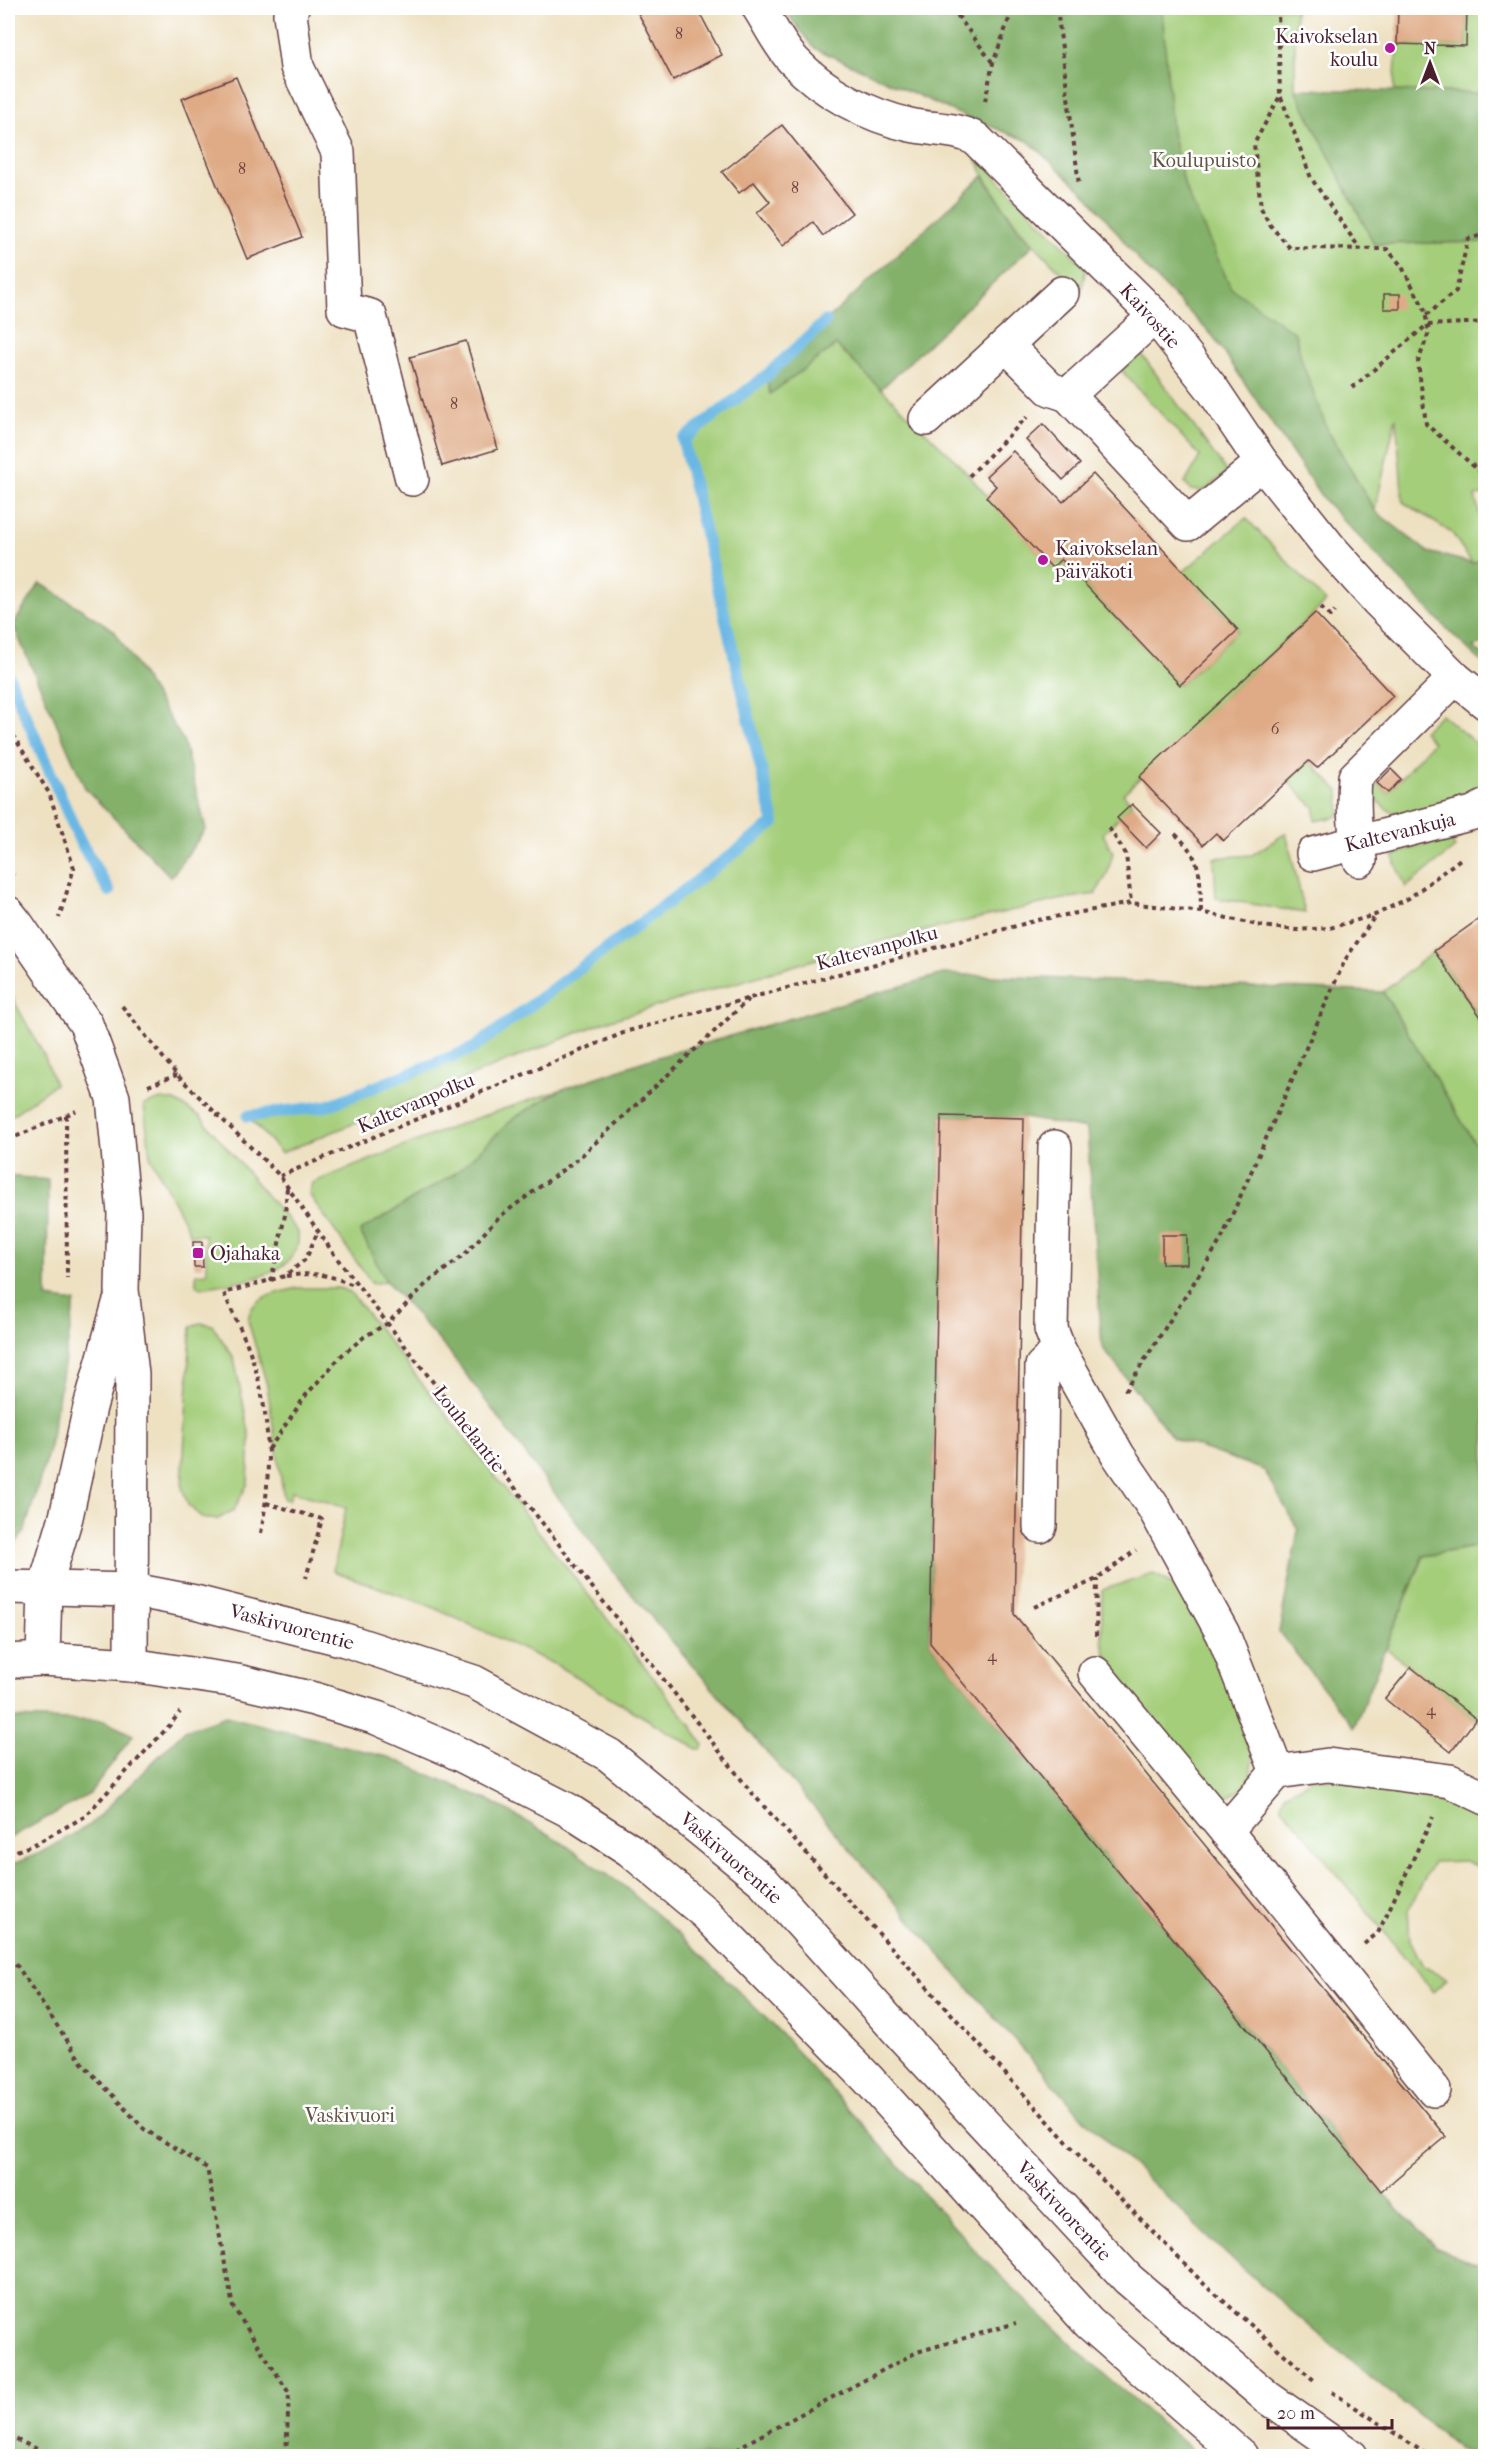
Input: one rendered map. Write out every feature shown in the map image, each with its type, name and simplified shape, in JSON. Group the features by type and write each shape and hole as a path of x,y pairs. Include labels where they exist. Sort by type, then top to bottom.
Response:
{"main road":[{"path":"292,8 290,14 297,67 338,152 344,309 370,316 412,479"},
{"name":"Kaivostie","path":"759,8 794,61 824,87 869,112 909,125 964,132 976,140 1155,316 1213,390 1262,462 1330,548 1377,600 1455,678 1485,703"},
{"path":"926,419 1062,293"},
{"path":"1068,395 1155,316"},
{"path":"1006,345 1050,389 1068,395 1188,525 1262,462"},
{"path":"1358,851 1353,803 1355,777 1455,678"},
{"name":"Kaltevankuja","path":"1312,854 1358,851 1473,813 1485,806"},
{"path":"8,913 86,1024 113,1098 124,1213 122,1290 132,1374 131,1665"},
{"path":"1055,1147 1051,1329 1059,1350 1118,1455 1154,1508 1223,1634 1276,1772"},
{"path":"43,1659 45,1587 66,1517 90,1407 122,1290"},
{"path":"1040,1526 1042,1366 1059,1350"},
{"name":"Vaskivuorentie","path":"8,1587 133,1590 195,1602 345,1640 474,1682 609,1755 763,1881 906,2040 1128,2279 1268,2398 1351,2457"},
{"path":"8,1661 43,1659 131,1665 237,1681 314,1699 377,1718 451,1750 568,1810 630,1850 705,1913 860,2071 1089,2323 1241,2457"},
{"path":"1095,1673 1226,1831 1434,2090"},
{"path":"1226,1831 1276,1772 1328,1764 1450,1781 1485,1798"}],"path":[{"path":"952,8 993,63"},
{"path":"976,140 993,63 1013,8"},
{"path":"1057,8 1080,193"},
{"path":"1278,8 1280,96 1311,178 1360,249"},
{"path":"1280,96 1254,144 1261,208 1270,225 1290,248 1387,249 1401,265 1424,308 1429,332 1418,362 1426,424 1485,477"},
{"path":"1426,315 1456,291 1468,239 1485,234"},
{"path":"1352,388 1427,325 1485,322"},
{"path":"8,727 49,793 74,868 57,925"},
{"path":"1109,828 1126,854 1131,903"},
{"path":"1175,834 1190,848 1195,859 1200,876 1201,912"},
{"name":"Kaltevanpolku","path":"280,1176 628,1031 1038,920 1131,903 1201,912 1262,926 1297,930 1330,928 1375,915 1409,898 1468,852"},
{"path":"1130,1384 1221,1240 1345,960 1375,915"},
{"path":"268,1449 301,1402 342,1355 364,1337 388,1323 426,1284 465,1254 499,1216 579,1158 750,998"},
{"name":"Louhelantie","path":"177,1075 280,1176 359,1287 751,1792 1085,2162 1204,2284 1318,2383"},
{"path":"66,1115 67,1278"},
{"path":"271,1281 285,1215 286,1186"},
{"path":"285,1276 306,1259 318,1231"},
{"path":"261,1533 267,1503 268,1449 262,1393 250,1351 224,1293 285,1276 308,1273 329,1274 359,1287"},
{"path":"267,1503 322,1519 306,1578"},
{"path":"1034,1607 1097,1579 1165,1528"},
{"path":"1095,1673 1097,1579"},
{"path":"8,1854 33,1845 84,1817 170,1725 181,1710"},
{"path":"1336,1968 1378,1933 1450,1781"},
{"path":"8,1959 18,1967 82,2063 144,2129 207,2168 233,2307 289,2393 286,2457"},
{"path":"730,2457 743,2445 918,2352 1016,2323"},
{"path":"1327,2389 1429,2457"},
{"path":"8,2436 53,2457"}],"green space":[{"path":"783,8 1162,8 1172,132 1185,187 1231,288 1295,333 1303,365 1328,431 1375,511 1428,552 1472,563 1485,559 1485,643 1473,647 1485,657 1485,665 1451,633 1324,500 1213,336 1141,263 1089,197 1028,141 957,113 814,48"},
{"name":"Koulupuisto","path":"1099,8 1295,8 1295,89 1374,244 1485,242 1486,494 1475,496 1485,535 1485,559 1472,563 1452,533 1403,502 1396,417 1375,510 1411,575 1324,500 1213,336 1141,263"},
{"path":"1467,8 1485,8 1485,93 1394,91 1397,44 1466,46"},
{"path":"1295,89 1485,93 1485,242 1374,244"},
{"path":"975,156 1086,268 1081,293 1021,230 996,195"},
{"path":"983,176 1018,229 1033,245 881,389 836,345 770,394 766,376"},
{"path":"836,345 955,460 1051,567 1061,559 1180,685 1238,630 1183,572 1246,518 1326,602 1123,794 1132,804 1103,834 1113,852 1107,875 1095,894 1058,900 860,946 604,1022 281,1153 248,1116 327,1106 474,1048 774,823 683,440 766,376 771,393"},
{"path":"1140,352 1227,472 1204,491 1190,490 1185,483 1200,456 1121,370"},
{"path":"40,583 114,630 183,740 206,829 171,877 85,788 13,625"},
{"path":"1441,714 1485,751 1485,789 1440,806 1415,812 1403,813 1388,810 1374,797 1373,789 1377,783 1388,793 1433,742 1423,731"},
{"path":"1309,761 1339,791 1340,813 1336,817 1315,821 1315,808 1287,781"},
{"path":"1286,833 1305,913 1216,898 1214,858 1252,855"},
{"path":"1451,838 1455,848 1406,887 1394,856 1402,851"},
{"path":"1434,951 1485,1024 1485,1160 1383,992"},
{"path":"943,974 1383,992 1485,1160 1485,1545 1423,1556 1354,1727 1279,1632 1298,1530 1264,1470 1173,1438 1102,1347 1087,1129 1024,1118 941,1116 930,1643 1381,2191 1437,2248 1485,2267 1485,2456 1475,2456 1460,2449 1329,2343 1235,2262 1085,2120 952,1969 619,1579 450,1353 386,1281 360,1231 456,1173 514,1118 560,1090 644,1061"},
{"path":"8,990 45,1057 55,1084 8,1118"},
{"path":"560,1090 514,1118 456,1173 360,1231 386,1281 372,1284 309,1194 312,1183 465,1122"},
{"path":"161,1099 175,1101 200,1116 298,1232 297,1248 290,1260 278,1269 248,1280 201,1288 196,1285 196,1274 207,1273 205,1235 191,1235 150,1156 144,1105"},
{"path":"8,1176 48,1180 47,1298 75,1302 50,1446 24,1533 8,1552"},
{"path":"297,1288 339,1288 350,1292 693,1728 703,1745 701,1749 697,1749 558,1666 430,1606 333,1571 346,1508 292,1491 289,1500 284,1499 267,1385 248,1321 250,1312 259,1301 273,1294"},
{"path":"200,1323 212,1325 234,1358 250,1437 248,1483 234,1510 218,1519 206,1519 200,1516 188,1505 182,1487 191,1327"},
{"path":"1485,1545 1485,1724 1386,1648 1424,1556"},
{"path":"1153,1574 1164,1579 1190,1600 1229,1682 1253,1754 1249,1786 1227,1797 1212,1790 1111,1670 1102,1640 1102,1590"},
{"name":"Vaskivuori","path":"226,1716 391,1758 492,1802 558,1840 625,1887 690,1944 776,2028 981,2257 1091,2363 1199,2456 8,2456 8,1866 40,1853 90,1825 185,1730"},
{"path":"8,1718 104,1721 133,1735 90,1794 8,1839"},
{"path":"1315,1778 1439,1786 1485,1810 1485,1870 1466,1861 1433,1862 1408,1911 1410,1940 1423,1966 1447,1979 1433,1992 1281,1805 1284,1794"}],"building":[{"path":"644,8 697,8 722,55 673,80 637,11"},
{"path":"1398,8 1467,8 1466,46 1397,44"},
{"path":"236,77 302,237 247,259 182,99"},
{"path":"782,125 852,213 823,236 813,222 783,246 757,213 770,202 754,182 739,193 722,172"},
{"path":"1384,294 1400,294 1400,309 1384,309"},
{"path":"466,341 498,449 442,466 410,357"},
{"path":"1043,424 1080,464 1063,480 1026,440"},
{"path":"1013,451 1063,502 1093,474 1238,630 1180,685 1061,559 1052,568 986,497 996,486 986,476"},
{"path":"1315,613 1393,696 1317,768 1309,761 1223,841 1216,833 1203,845 1139,777"},
{"path":"1391,769 1401,779 1388,793 1377,783"},
{"path":"1132,804 1161,833 1146,848 1117,818"},
{"path":"1486,914 1486,1024 1434,951"},
{"path":"941,1116 1024,1118 1014,1614 1446,2137 1381,2191 930,1643"},
{"path":"1162,1235 1187,1235 1187,1264 1162,1264"},
{"path":"193,1242 202,1242 203,1267 194,1267"},
{"path":"1411,1667 1476,1719 1451,1752 1385,1699"}],"waterway":[{"path":"248,1116 327,1106 474,1048 774,823 683,440 766,376 826,321"},
{"path":"8,675 80,841 109,891"}],"place":[{"name":"Kaivokselan koulu","path":"1390,48"},
{"name":"Kaivokselan päiväkoti","path":"1043,560"},
{"name":"Ojahaka","path":"198,1253"}]}
